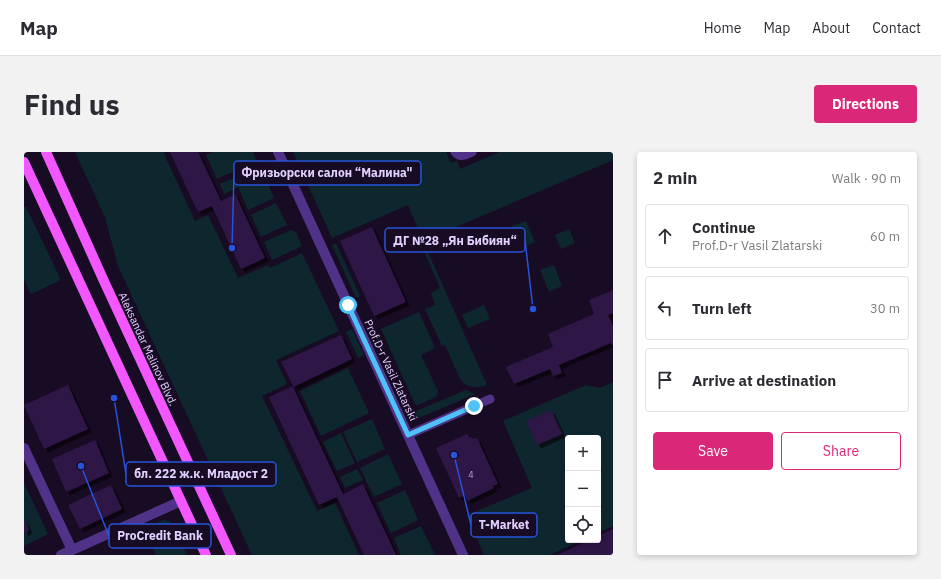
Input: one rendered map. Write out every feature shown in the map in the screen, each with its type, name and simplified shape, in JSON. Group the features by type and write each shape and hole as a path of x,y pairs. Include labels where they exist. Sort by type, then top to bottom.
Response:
{"main road":[{"name":"Aleksandar Malinov Blvd.","path":"46,152 102,280 231,555"},
{"path":"24,162 206,555"}],"street":[{"name":"Prof.D-r Vasil Zlatarski","path":"278,152 463,555"},
{"path":"24,448 72,550"},
{"path":"61,555 181,500"}],"lane":[{"path":"455,152 458,155 463,156 472,152"},
{"path":"408,435 490,399"}],"shaded area":[{"path":"75,152 163,152 195,221 208,215 238,278 268,265 270,268 302,253 339,331 276,360 287,384 262,396 317,511 335,503 359,555 252,555 118,266 105,217"},
{"path":"213,152 253,152 257,161 217,179 206,155"},
{"path":"293,152 446,152 451,163 457,161 460,169 500,152 613,152 613,160 423,241 487,385 472,387 465,384 460,379 445,345 442,346 425,309 435,305 431,293 440,288 420,242 423,240 408,205 332,238"},
{"path":"260,166 274,198 248,210 238,187 224,194 220,184"},
{"path":"276,203 287,225 261,237 251,215"},
{"path":"24,207 26,207 60,278 59,281 31,294 24,280"},
{"path":"526,221 535,242 521,248 512,226"},
{"path":"569,229 575,243 561,249 555,235"},
{"path":"291,230 296,232 302,246 272,260 264,242"},
{"path":"336,243 360,296 356,298 332,245"},
{"path":"554,265 562,286 549,292 540,270"},
{"path":"484,305 490,319 468,328 462,315"},
{"path":"419,312 435,348 421,355 438,391 436,397 416,406 381,329"},
{"path":"352,329 364,355 358,358 346,332"},
{"path":"348,368 369,413 321,436 300,391"},
{"path":"613,382 613,526 601,532 601,435 565,435 565,543 576,543 550,555 484,555 467,515 532,488 503,421 586,385 600,388"},
{"path":"466,390 475,394 417,419 409,414 463,391"},
{"path":"372,419 385,449 357,462 343,432"},
{"path":"341,433 355,463 337,471 323,442"},
{"path":"388,454 402,484 374,497 360,468"},
{"path":"357,469 363,480 345,488 340,477"},
{"path":"24,483 48,534 24,546"},
{"path":"405,490 418,520 391,533 377,503"},
{"path":"163,520 169,521 173,525 187,555 156,555 145,529"},
{"path":"421,526 435,555 401,555 394,538"}],"building":[{"path":"170,152 198,152 221,201 235,194 265,258 241,269 212,206 198,212"},
{"path":"372,227 406,302 374,316 340,241"},
{"path":"613,290 613,313 608,315 613,326 613,346 611,343 559,365 562,373 553,376 550,369 514,384 506,367 553,347 548,334 594,314 589,300"},
{"path":"341,335 352,359 293,387 343,494 363,484 396,555 364,555 337,497 319,505 269,397 293,386 281,362"},
{"path":"68,385 88,429 44,449 24,405"},
{"path":"551,410 562,434 537,445 526,421"},
{"path":"467,434 470,438 477,438 498,484 493,486 494,488 467,501 465,495 459,498 436,448"},
{"path":"95,440 109,473 66,492 52,459"},
{"path":"111,485 122,509 80,529 68,505"},
{"path":"24,519 29,530 24,533"},
{"path":"613,529 613,555 557,555 583,543 601,543 601,535"}],"place":[{"name":"Фризьорски салон “Малина\"","path":"232,248"},
{"name":"ДГ №28 „Ян Бибиян“","path":"533,309"},
{"name":"бл. 222 ж.к. Младост 2","path":"114,398"},
{"name":"T-Market","path":"454,455"},
{"name":"ProCredit Bank","path":"81,466"}],"route":[{"path":"348,305 408,435 474,406"}]}
